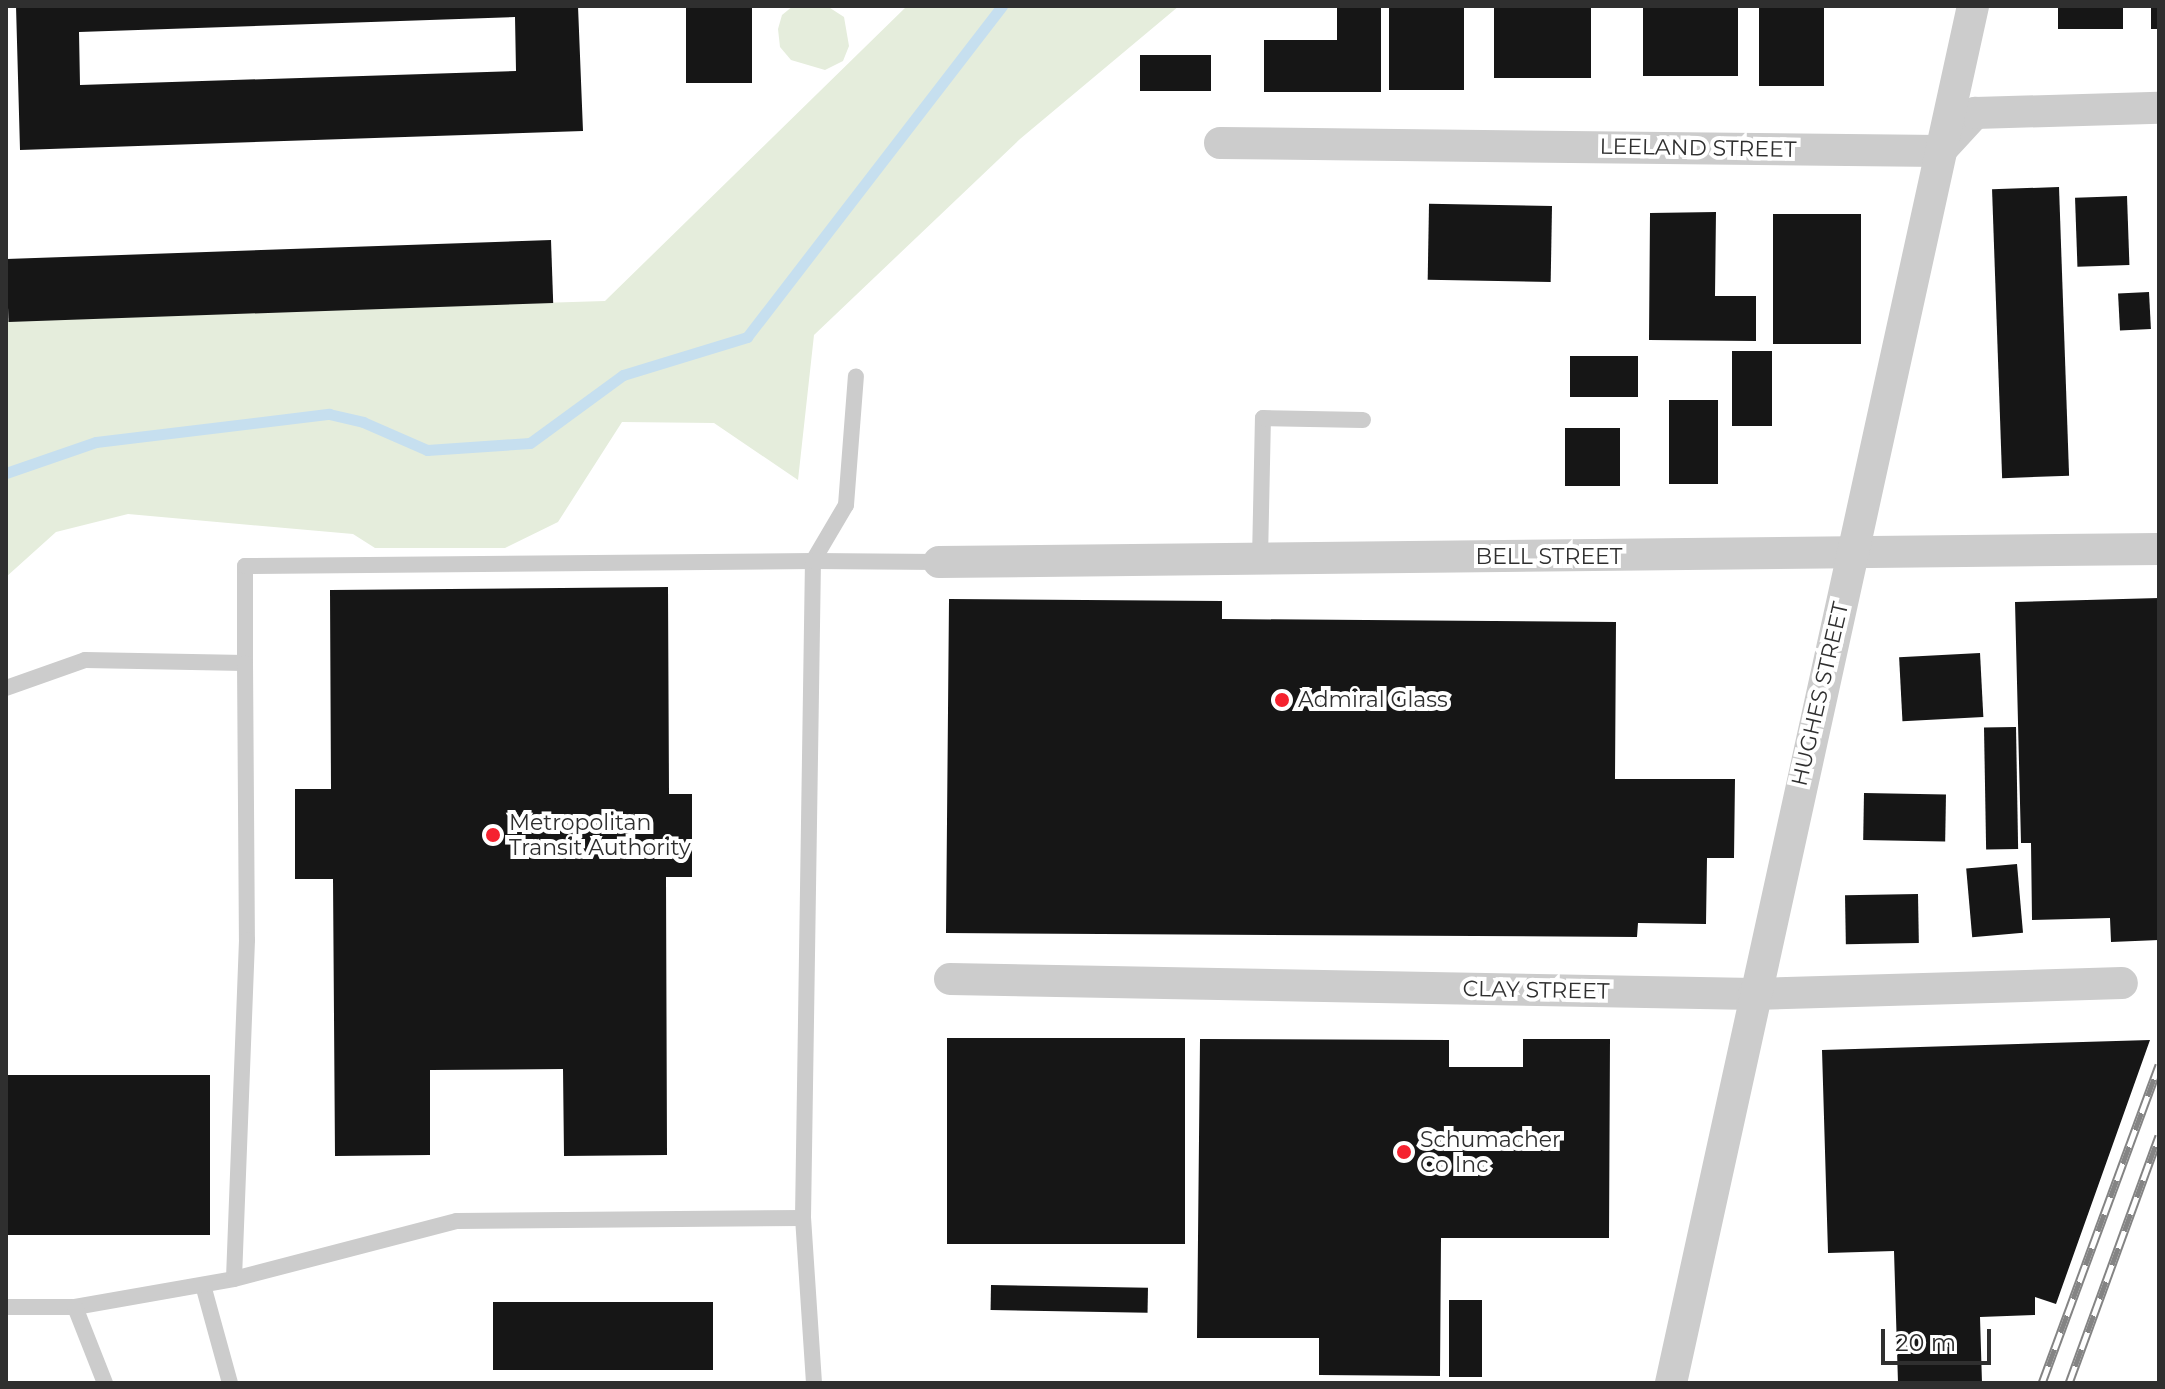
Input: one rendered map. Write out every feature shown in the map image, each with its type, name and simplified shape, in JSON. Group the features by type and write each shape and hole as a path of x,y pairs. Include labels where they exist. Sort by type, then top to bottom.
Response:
{"street":[{"name":"HUGHES STREET","path":"1671,1383 1973,6"},
{"path":"1940,151 1975,113 2159,108"},
{"name":"LEELAND STREET","path":"1220,143 1940,151"},
{"name":"BELL STREET","path":"939,562 1851,556 2159,549"},
{"name":"CLAY STREET","path":"950,979 1754,994 2122,983"}],"lane":[{"path":"814,1383 803,1218 813,561 846,505 856,376"},
{"path":"1260,559 1263,418 1363,420"},
{"path":"234,1279 247,940 245,566 939,562"},
{"path":"6,688 85,660 245,663"},
{"path":"6,1307 75,1307 203,1285 457,1221 803,1218"},
{"path":"203,1285 230,1383"},
{"path":"75,1307 105,1383"}],"green space":[{"path":"793,6 827,6 844,17 849,46 843,61 825,70 791,60 780,47 778,29 782,15"},
{"path":"907,6 1179,6 1020,139 814,335 798,480 714,423 622,422 558,522 505,548 375,548 353,534 128,514 56,532 6,577 6,320 605,301"}],"building":[{"path":"16,6 578,6 583,131 20,150","holes":["515,17 516,71 80,85 79,32"]},
{"path":"686,6 752,6 752,83 686,83"},
{"path":"1337,6 1381,6 1381,92 1264,92 1264,40 1337,40"},
{"path":"1389,6 1464,6 1464,90 1389,90"},
{"path":"1643,6 1738,6 1738,76 1643,76"},
{"path":"1759,6 1824,6 1824,86 1759,86"},
{"path":"2058,6 2123,6 2123,29 2058,29"},
{"path":"2151,6 2159,6 2159,29 2151,29"},
{"path":"1494,7 1591,7 1591,78 1494,78"},
{"path":"1140,55 1211,55 1211,91 1140,91"},
{"path":"2059,187 2069,476 2002,478 1992,189"},
{"path":"2127,196 2129,265 2077,267 2075,198"},
{"path":"1429,204 1552,206 1551,282 1428,280"},
{"path":"1716,212 1715,296 1756,296 1756,341 1649,340 1650,213"},
{"path":"1773,214 1861,214 1861,344 1773,344"},
{"path":"551,240 553,303 9,322 6,259"},
{"path":"2149,292 2151,329 2120,331 2118,294"},
{"path":"1732,351 1772,351 1772,426 1732,426"},
{"path":"1570,356 1638,356 1638,397 1570,397"},
{"path":"1669,400 1718,400 1718,484 1669,484"},
{"path":"1565,428 1620,428 1620,486 1565,486"},
{"name":"Metropolitan Transit Authority","path":"668,587 669,794 692,794 692,877 666,877 667,1155 564,1156 563,1069 430,1070 430,1155 335,1156 333,879 295,879 295,789 331,789 330,590"},
{"path":"2159,598 2159,940 2111,942 2110,918 2032,920 2031,843 2021,843 2015,602"},
{"name":"Admiral Glass","path":"949,599 1222,601 1222,619 1616,622 1615,779 1735,779 1734,858 1707,858 1706,924 1638,923 1637,937 946,933"},
{"path":"1980,653 1983,717 1902,721 1899,657"},
{"path":"2016,727 2018,849 1986,850 1984,728"},
{"path":"1864,793 1946,794 1945,841 1863,840"},
{"path":"2017,864 2023,933 1972,937 1966,868"},
{"path":"1918,894 1919,943 1846,944 1845,895"},
{"path":"947,1038 1185,1038 1185,1244 947,1244"},
{"name":"Schumacher Co Inc","path":"1200,1039 1449,1040 1449,1067 1523,1067 1523,1039 1610,1039 1609,1238 1441,1238 1440,1376 1319,1375 1319,1338 1197,1338"},
{"path":"2150,1040 2056,1304 2035,1297 2035,1315 1980,1317 1982,1383 1898,1383 1894,1251 1828,1253 1822,1050"},
{"path":"6,1075 210,1075 210,1235 6,1235"},
{"path":"991,1285 1148,1288 1148,1313 991,1310"},
{"path":"1449,1300 1482,1300 1482,1377 1449,1377"},
{"path":"493,1302 713,1302 713,1370 493,1370"}],"waterway":[{"path":"6,473 96,442 329,414 363,422 427,450 530,443 623,375 747,337 1002,6"}],"railway":[{"path":"2042,1383 2159,1065"},
{"path":"2069,1383 2159,1136"}],"place":[{"name":"Admiral Glass","path":"1282,700"},
{"name":"Metropolitan Transit Authority","path":"493,835"},
{"name":"Schumacher Co Inc","path":"1404,1152"}]}
